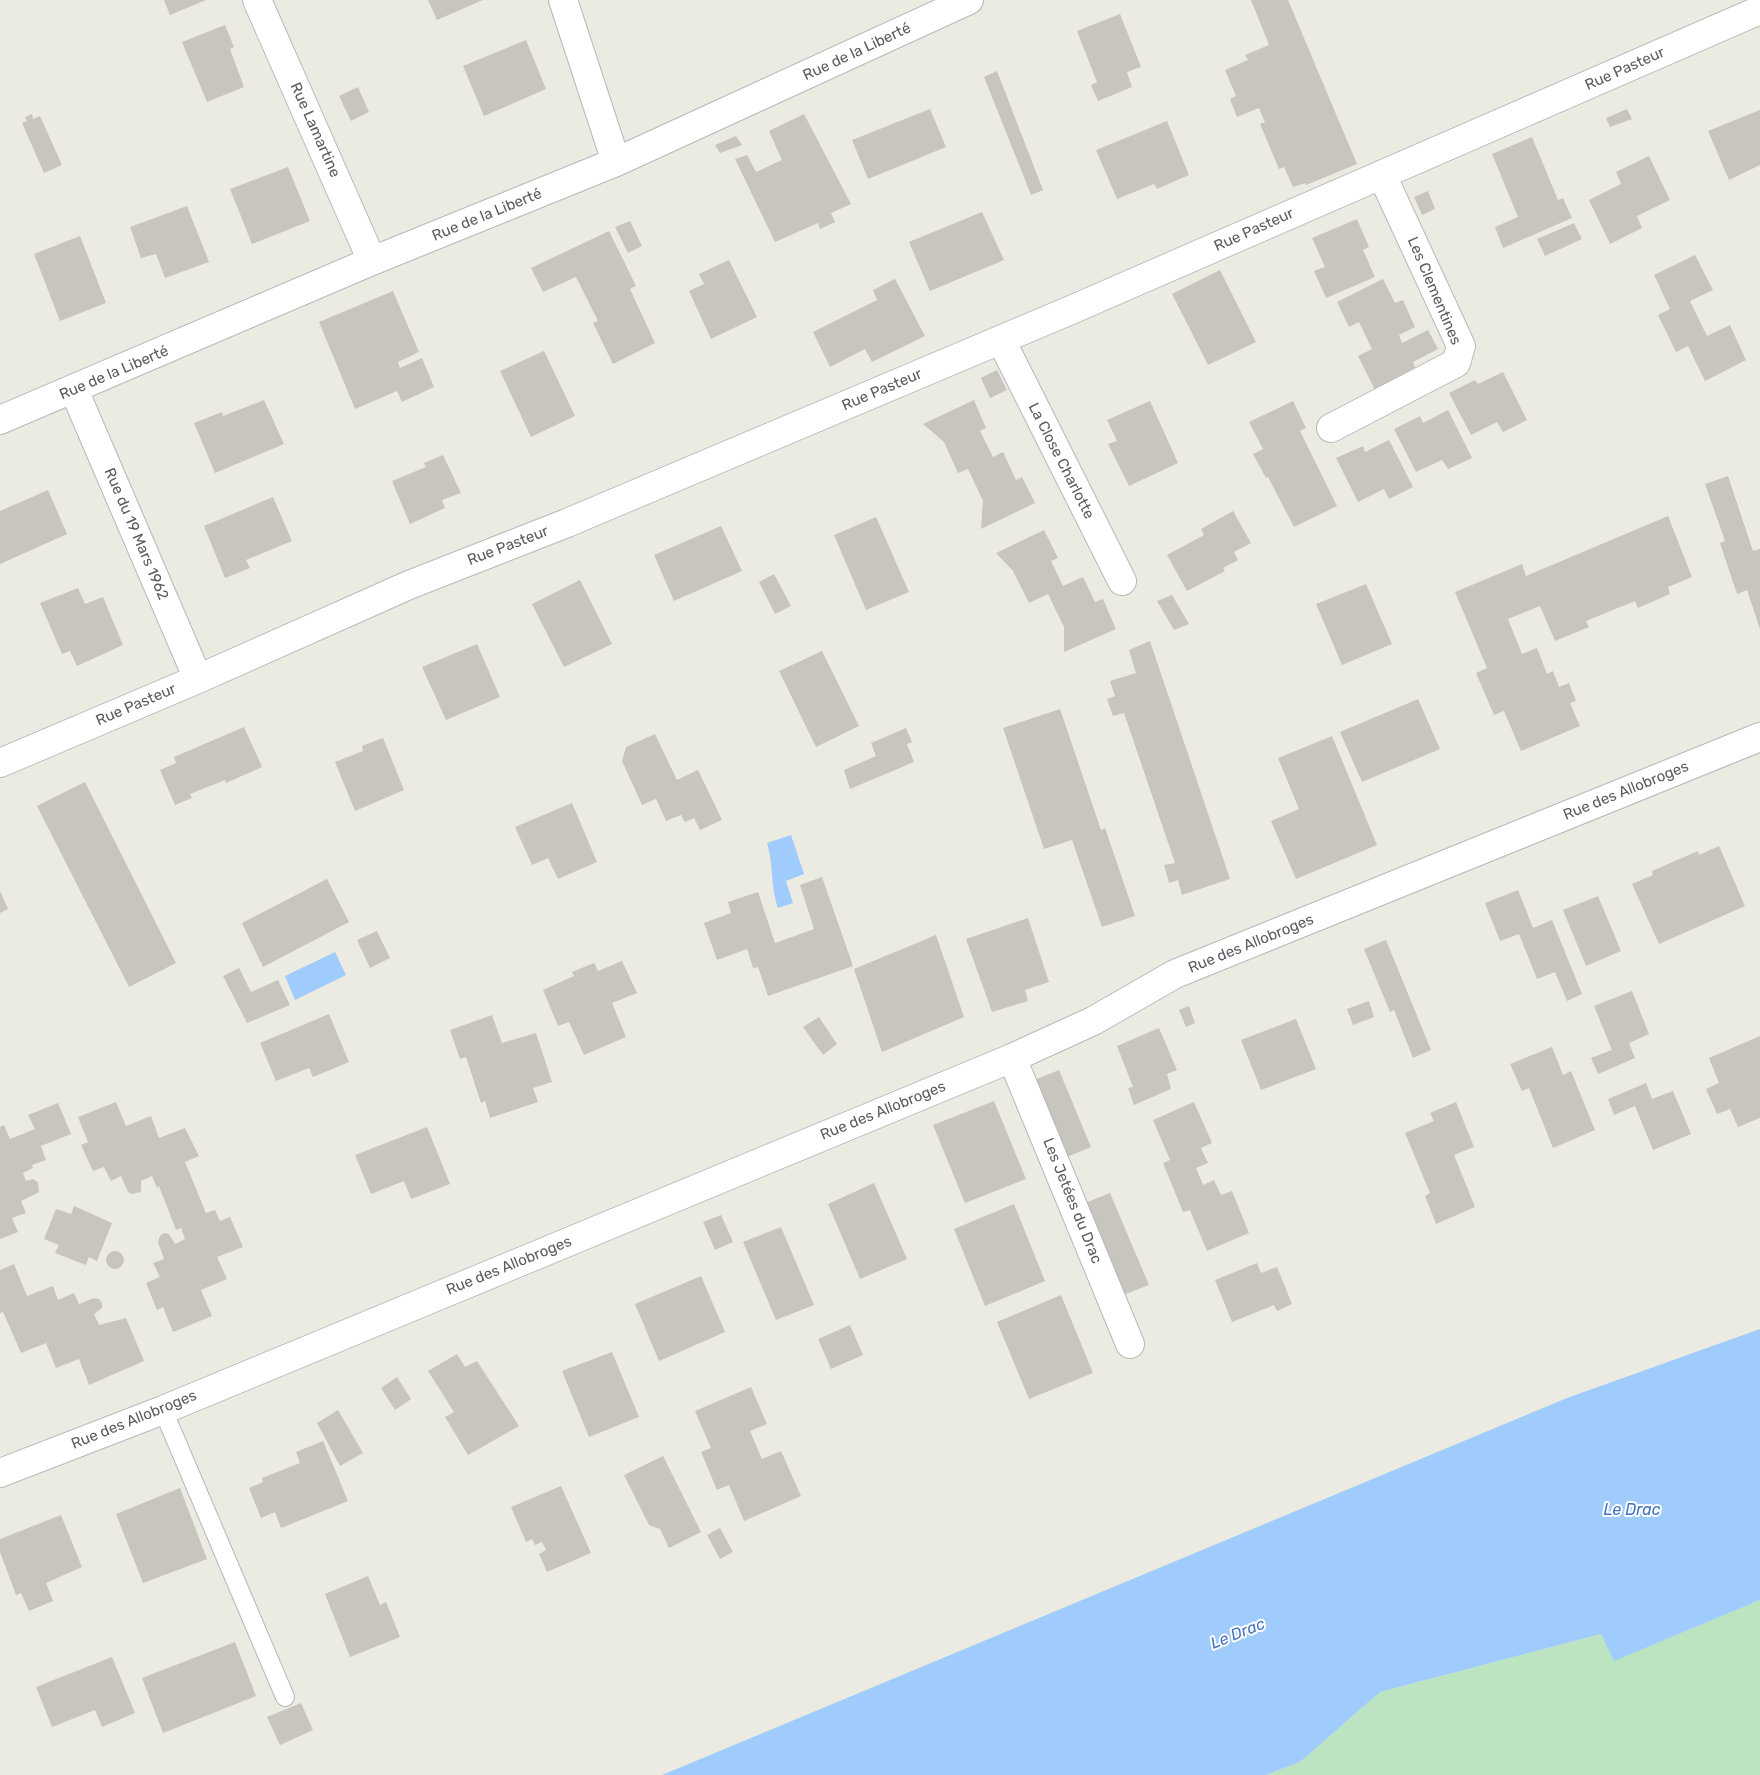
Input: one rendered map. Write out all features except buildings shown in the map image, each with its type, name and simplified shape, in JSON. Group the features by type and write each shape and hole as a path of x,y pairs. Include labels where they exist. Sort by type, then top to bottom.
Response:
{"street":[{"name":"Rue Lamartine","path":"257,0 372,261"},
{"path":"563,0 616,162"},
{"name":"Rue de la Liberté","path":"0,420 372,261 616,162 969,0"},
{"name":"Rue Pasteur","path":"0,763 198,679 401,588 566,523 1001,340 1760,10"},
{"name":"Les Clementines","path":"1331,428 1456,363 1461,346 1382,175"},
{"name":"La Close Charlotte","path":"1001,340 1122,581"},
{"name":"Rue du 19 Mars 1962","path":"74,390 198,679"},
{"name":"Rue des Allobroges","path":"0,1473 163,1410 1012,1058 1093,1020 1175,974 1760,737"},
{"name":"Les Jetées du Drac","path":"1012,1058 1130,1344"}],"lane":[{"path":"163,1410 285,1697"}],"green space":[{"path":"1760,1600 1760,1775 1266,1775 1300,1762 1380,1692 1601,1634 1615,1660"}],"water":[{"path":"791,835 804,874 786,881 793,903 778,908 767,843"},
{"path":"335,952 346,975 295,1000 285,976"},
{"name":"Le Drac","path":"1760,1329 1760,1600 1614,1661 1601,1634 1380,1692 1300,1762 1266,1775 662,1775 1567,1398"}]}
